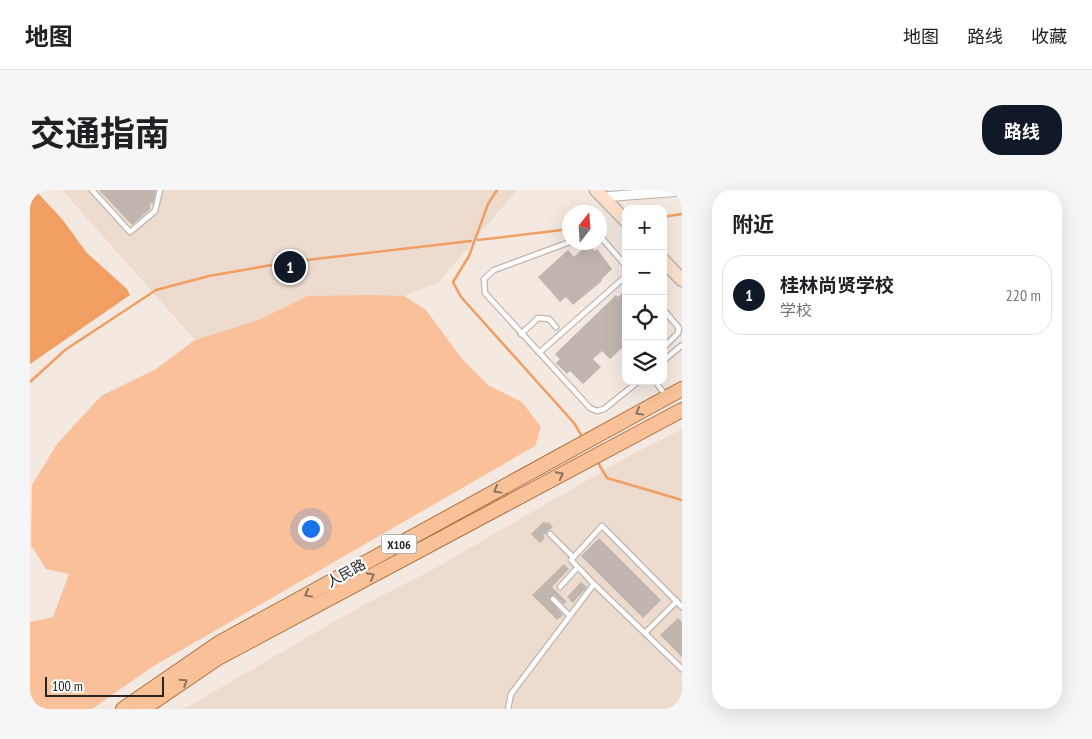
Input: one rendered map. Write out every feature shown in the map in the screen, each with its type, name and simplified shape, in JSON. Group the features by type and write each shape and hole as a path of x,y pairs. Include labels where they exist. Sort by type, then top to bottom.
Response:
{"main road":[{"path":"599,193 622,217"},
{"path":"667,264 682,280"},
{"name":"人民路","path":"123,709 219,643 682,389"},
{"name":"人民路","path":"143,709 218,658 682,410"}],"street":[{"path":"599,193 682,191"}],"lane":[{"path":"92,190 130,232 155,211 160,190"},
{"path":"607,244 622,261"},
{"path":"562,245 494,270 484,279 486,295 589,407 602,410 634,385"},
{"path":"539,353 622,280"},
{"path":"667,314 679,328 678,333 667,344"},
{"path":"522,334 538,318 548,319 556,327"},
{"path":"667,358 681,346"},
{"path":"658,385 667,397"},
{"path":"682,607 602,526 571,560 682,669"},
{"path":"550,534 574,557"},
{"path":"560,587 578,568"},
{"path":"508,709 512,694 569,615 594,584"},
{"path":"553,599 569,615"},
{"path":"645,633 676,601"}],"shaded area":[{"path":"30,190 35,190 62,219 87,253 127,289 130,295 30,364"},
{"path":"62,190 517,190 438,283 404,296 308,296 258,320 195,340"},
{"path":"308,296 404,296 426,310 462,359 488,385 522,402 541,427 535,446 152,667 92,709 30,709 30,622 53,617 69,574 46,569 31,545 32,485 57,444 101,396 156,369 195,340 258,320"},
{"path":"682,429 682,709 184,709 363,605 432,570 629,456"}],"building":[{"path":"99,190 156,190 153,204 150,203 150,209 132,225"},
{"path":"568,250 574,257 582,250 598,250 612,269 602,281 573,305 566,297 560,302 538,277"},
{"path":"622,294 622,348 610,359 602,351 593,359 601,367 583,384 570,371 567,374 556,363 560,359 555,354 616,295 618,297"},
{"path":"544,521 553,527 543,536 545,538 540,543 531,534"},
{"path":"599,538 661,600 643,618 581,556"},
{"path":"564,564 569,569 552,587 567,602 564,604 554,595 549,598 563,615 557,620 532,595"},
{"path":"581,582 587,587 573,603 567,597"},
{"path":"678,618 682,622 682,657 660,635"}],"waterway":[{"path":"497,190 488,204 469,256 453,282 461,297 574,423 583,438"},
{"path":"667,216 682,214"},
{"path":"478,240 562,230"},
{"path":"30,382 65,350 156,290 209,276 289,262 471,241"},
{"path":"597,461 607,478 682,500"}],"place":[{"name":"桂林尚贤学校","path":"290,267"}]}
